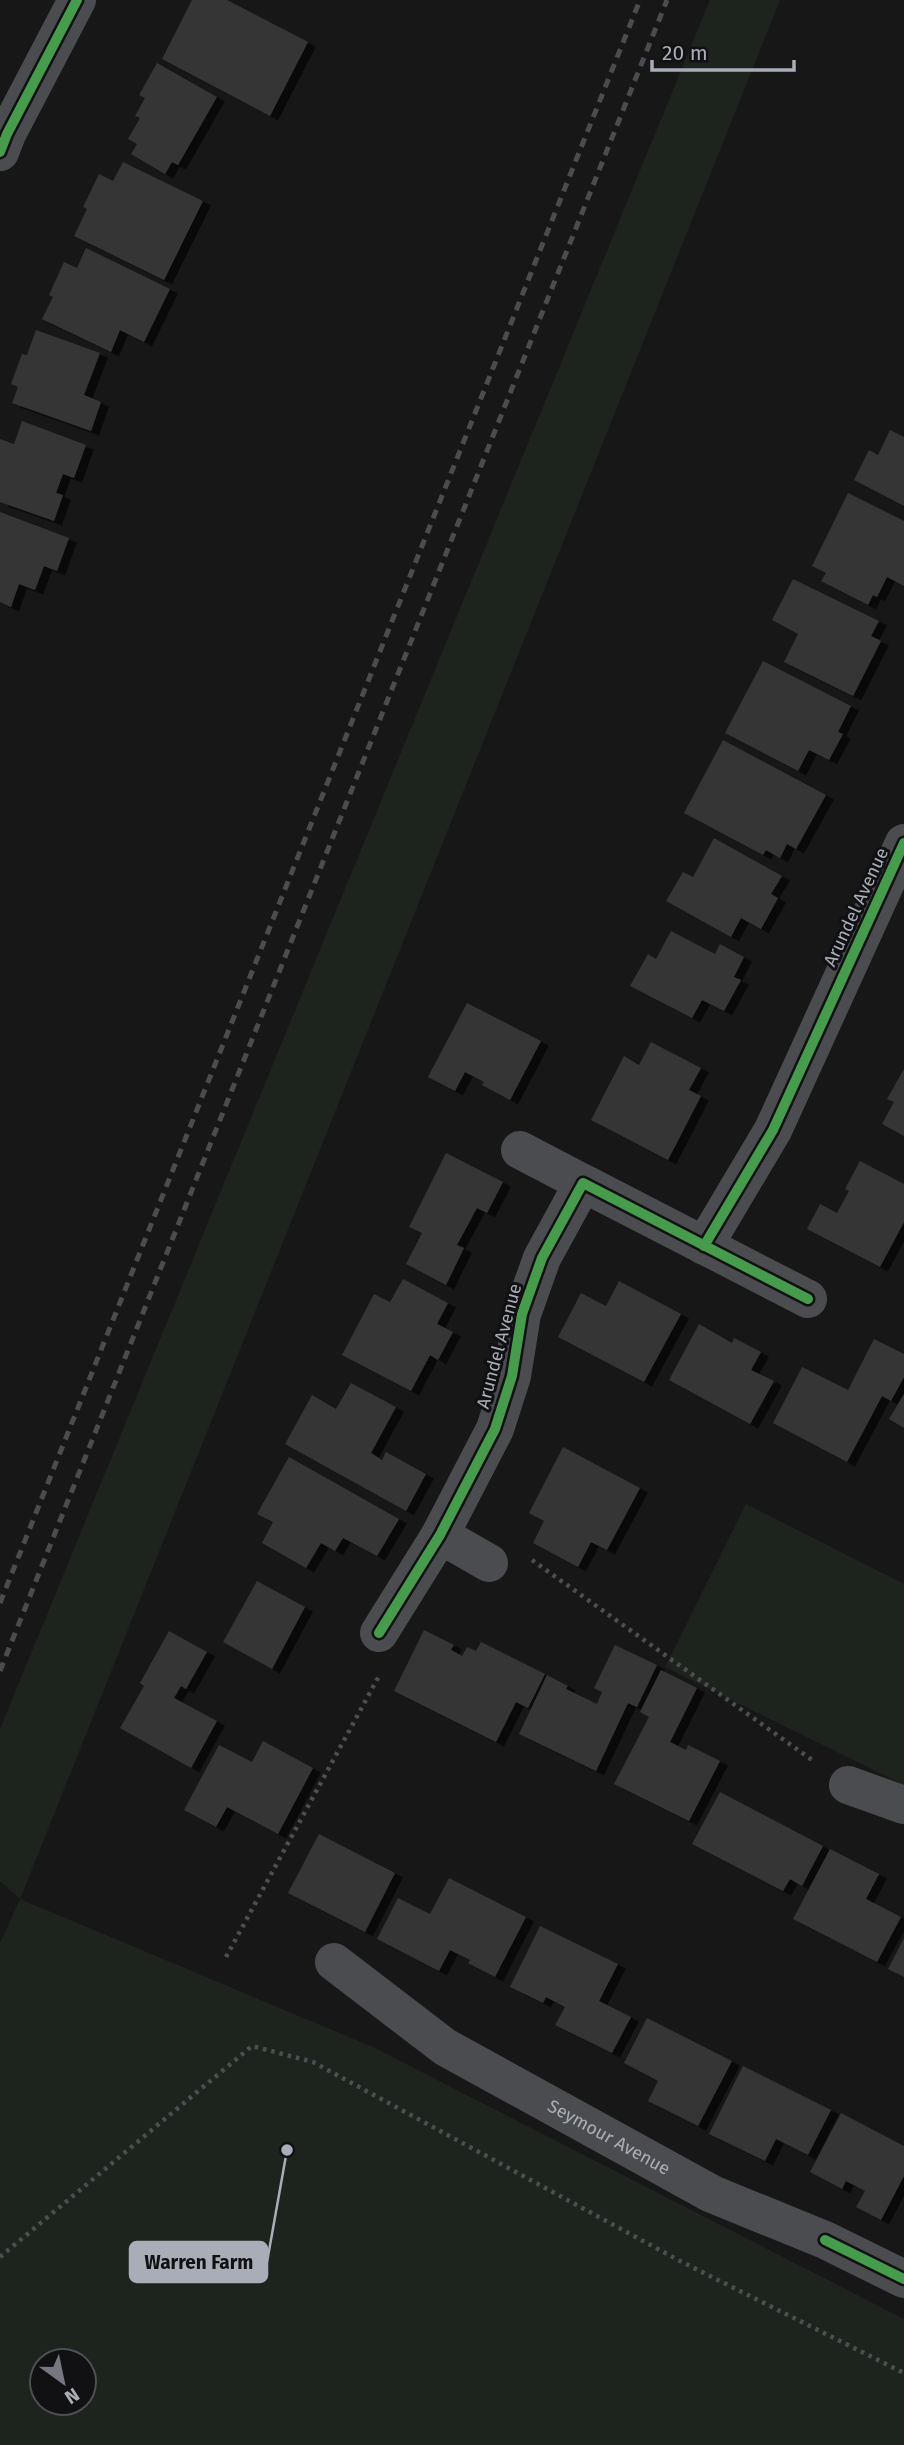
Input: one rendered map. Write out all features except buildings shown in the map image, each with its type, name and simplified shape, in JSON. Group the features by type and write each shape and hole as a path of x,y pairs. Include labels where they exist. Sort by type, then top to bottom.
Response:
{"street":[{"path":"2,139 77,0"},
{"name":"Arundel Avenue","path":"704,1246 773,1130 904,844"},
{"path":"520,1150 808,1299"},
{"name":"Arundel Avenue","path":"379,1633 440,1535 495,1429 512,1376 526,1303 542,1258 583,1183"},
{"path":"440,1535 489,1563"},
{"path":"848,1785 904,1805"},
{"name":"Seymour Avenue","path":"334,1962 445,2047 712,2194 825,2240 904,2279"}],"path":[{"path":"489,1563 531,1559 848,1785"},
{"path":"226,1957 388,1660 379,1633"},
{"path":"0,2257 252,2046 313,2062 680,2261 904,2373"}],"shaded area":[{"path":"710,0 780,0 20,1899 0,1881 0,1729"},
{"path":"746,1504 904,1584 904,1785 665,1667"},
{"path":"20,1899 375,2048 904,2319 904,2445 0,2445 0,1943"}],"railway":[{"path":"0,1603 640,0"},
{"path":"0,1671 667,0"}],"cycle path":[{"path":"0,152 77,0"},
{"path":"704,1246 773,1130 904,843"},
{"path":"379,1633 440,1535 495,1429 512,1376 522,1314 542,1258 583,1183 808,1299"},
{"path":"825,2240 904,2279"}],"place":[{"name":"Warren Farm","path":"287,2150"}]}
